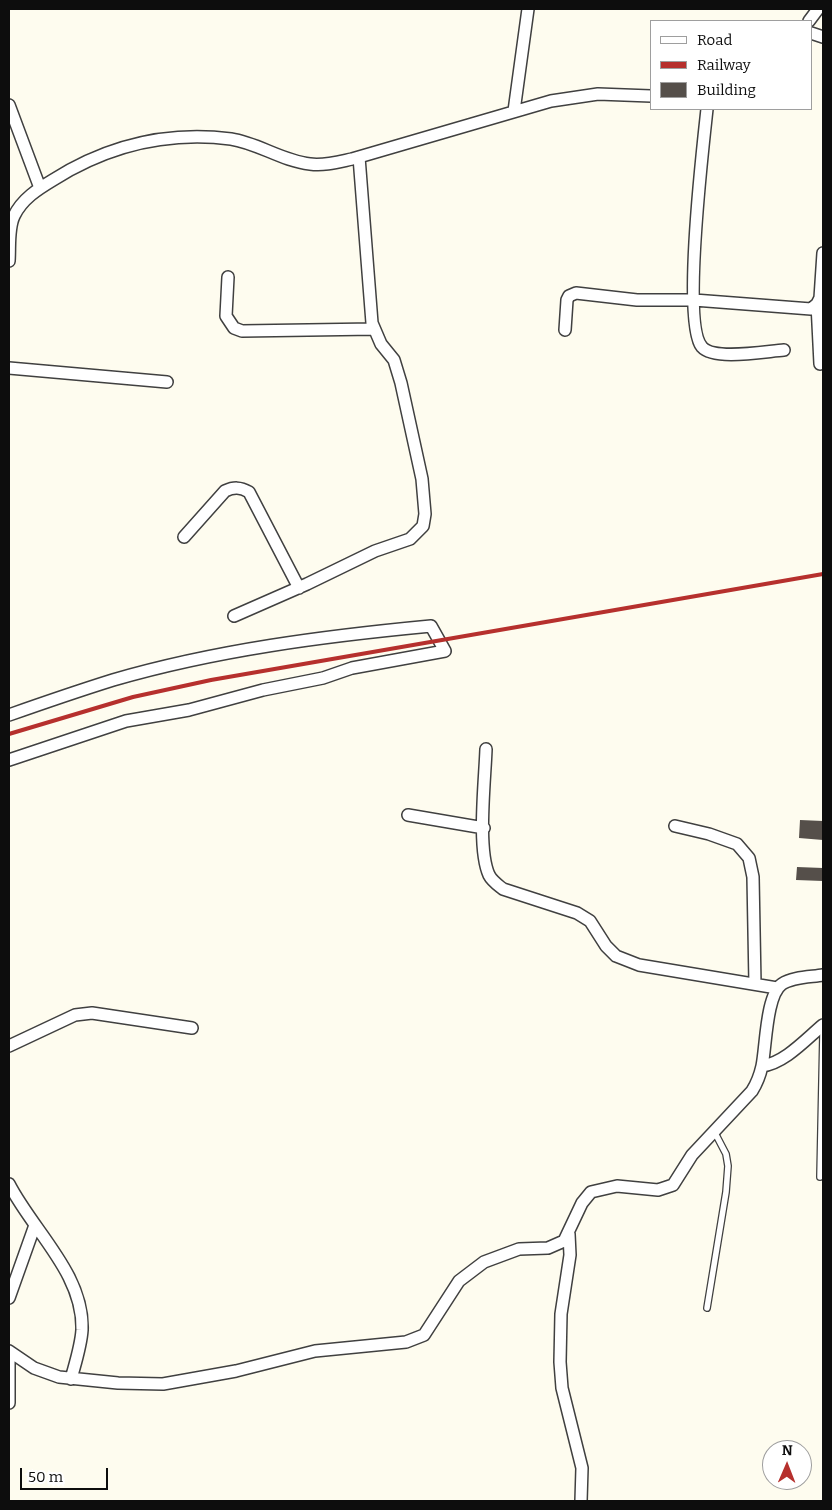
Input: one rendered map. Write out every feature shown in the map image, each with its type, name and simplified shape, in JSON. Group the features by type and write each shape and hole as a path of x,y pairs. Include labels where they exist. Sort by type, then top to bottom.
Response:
{"street":[{"path":"514,111 528,9"},
{"path":"810,20 818,9"},
{"path":"9,261 13,218 26,199 80,163 138,142 189,137 242,141 310,164 323,165 358,157 514,111 583,95 650,96"},
{"path":"9,105 40,188"},
{"path":"707,110 697,219 694,300 695,324 702,348 714,353 726,354 784,350"},
{"path":"234,616 299,588 375,551 410,539 422,526 425,514 422,479 401,383 394,360 381,344 374,329 370,312 358,157"},
{"path":"820,364 818,304 823,253"},
{"path":"228,276 226,316 234,328 242,331 374,329"},
{"path":"565,330 567,300 569,296 576,292 637,300 694,300 803,310 811,309 818,304"},
{"path":"9,368 167,382"},
{"path":"184,537 225,491 243,488 249,492 299,588"},
{"path":"9,715 114,680 197,660 349,634 431,626 445,651 352,668 323,678 263,690 190,710 126,721 9,760"},
{"path":"486,749 484,828 487,862 489,875 503,889 577,913 590,921 606,946 616,956 639,965 777,988"},
{"path":"408,815 484,828"},
{"path":"675,826 709,834 737,844 749,858 753,876 755,984"},
{"path":"9,1351 34,1368 50,1375 71,1379 163,1384 208,1376 314,1351 388,1346 420,1338 428,1330 459,1282 484,1262 519,1249 558,1246 569,1234 582,1203 591,1192 617,1186 658,1190 673,1185 692,1155 752,1092 762,1066 772,1003 777,988 783,983 792,980 823,975"},
{"path":"9,1046 75,1015 92,1013 192,1028"},
{"path":"762,1066 770,1065 783,1058 823,1025"},
{"path":"9,1184 66,1271 77,1297 82,1331 71,1379"},
{"path":"9,1298 35,1225"},
{"path":"569,1234 570,1255 561,1314 560,1362 562,1388 582,1468 581,1501"},
{"path":"9,1351 9,1403"}],"lane":[{"path":"820,1177 823,1033"},
{"path":"708,1308 726,1192 728,1166 726,1154 714,1131"}],"building":[{"path":"800,820 823,821 823,840 799,838"},
{"path":"797,867 823,868 823,881 796,880"}],"railway":[{"path":"9,734 133,697 211,680 823,574"}]}
